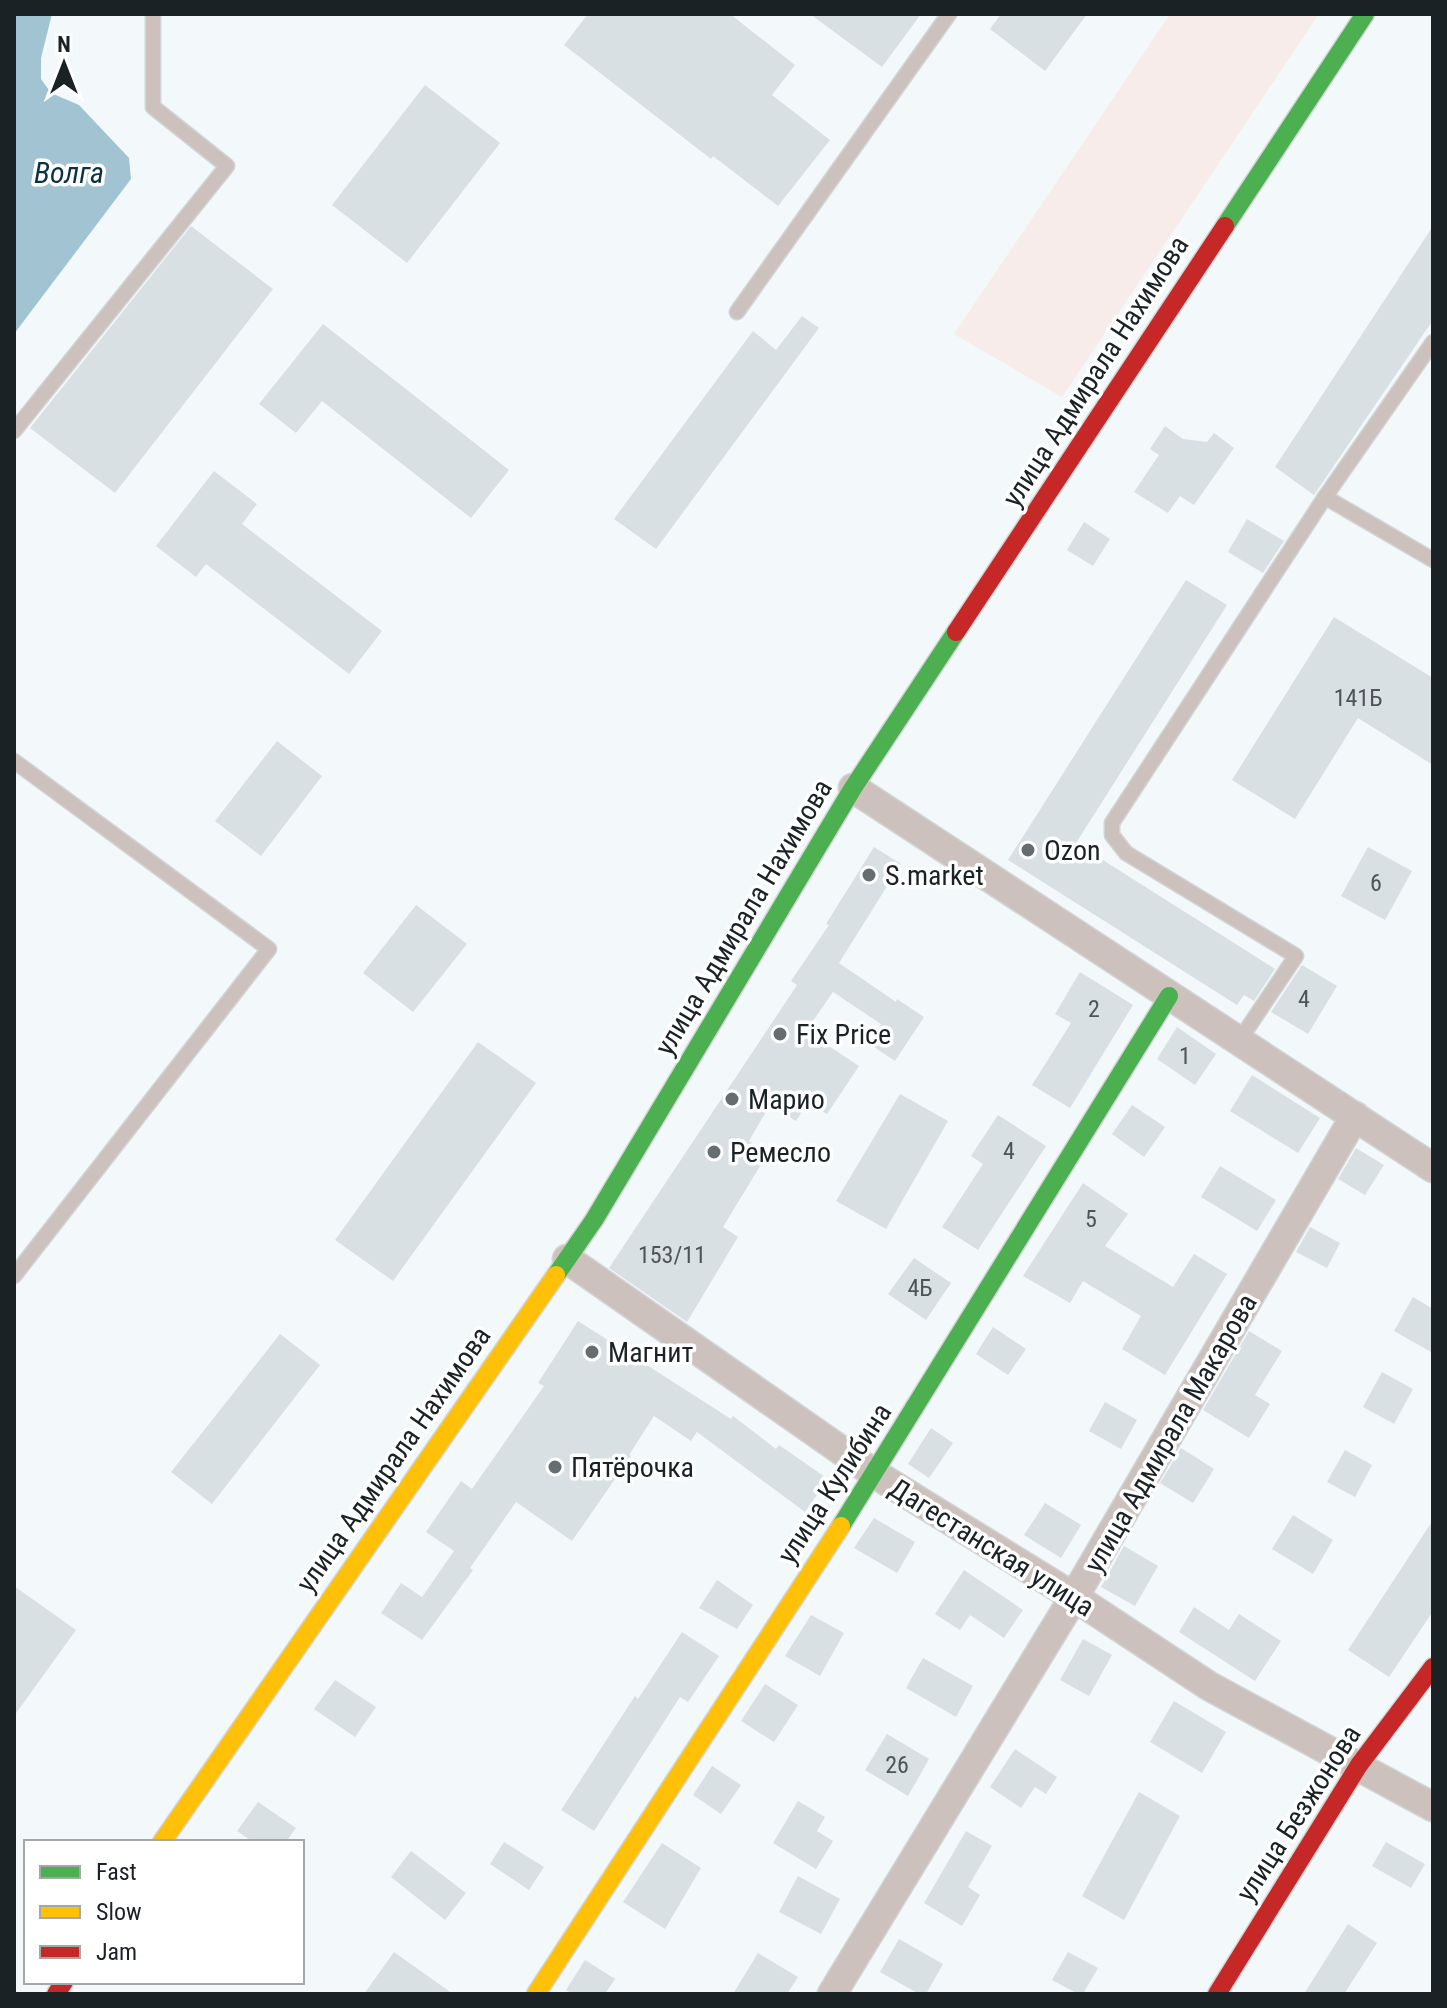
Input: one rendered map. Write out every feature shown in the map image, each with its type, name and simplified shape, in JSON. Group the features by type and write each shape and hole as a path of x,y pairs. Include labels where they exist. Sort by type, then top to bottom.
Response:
{"main road":[{"name":"улица Адмирала Нахимова","path":"163,1840 594,1220 853,788 1365,14"},
{"name":"улица Кулибина","path":"536,1994 875,1474 1169,996"},
{"name":"улица Безжонова","path":"1217,1994 1359,1765 1433,1667"}],"street":[{"path":"853,788 1433,1168"},
{"name":"улица Адмирала Макарова","path":"832,1994 1074,1597 1355,1116"},
{"name":"Дагестанская улица","path":"567,1259 875,1474 1074,1597 1209,1686 1433,1807"}],"lane":[{"path":"14,431 227,166 153,107 153,14"},
{"path":"737,312 949,14"},
{"path":"1239,1041 1296,956 1126,853 1112,835 1112,823 1325,497 1433,342"},
{"path":"1325,497 1433,560"},
{"path":"14,761 269,949 14,1276"}],"shaded area":[{"path":"1170,14 1319,14 1062,397 954,334"}],"water":[{"name":"Волга","path":"14,14 52,14 41,58 41,79 51,93 79,105 129,158 131,179 14,334"}],"building":[{"path":"588,14 730,14 795,65 772,95 830,140 778,206 713,156 711,159 564,45"},
{"path":"810,14 921,14 882,67"},
{"path":"1001,14 1087,14 1045,71 990,29"},
{"path":"425,85 500,143 407,263 332,205"},
{"path":"191,226 273,289 115,493 30,428"},
{"path":"1433,226 1433,320 1314,495 1275,467"},
{"path":"802,316 819,328 656,549 614,519 753,331 776,350"},
{"path":"323,324 509,470 471,518 322,401 296,433 259,404"},
{"path":"1165,426 1183,439 1207,442 1214,433 1234,448 1194,505 1180,496 1168,513 1134,492 1159,455 1150,449"},
{"path":"214,471 257,504 242,524 382,631 349,674 206,564 196,577 156,546"},
{"path":"1247,519 1284,541 1263,573 1228,552"},
{"path":"1084,522 1110,539 1093,566 1067,550"},
{"path":"1186,580 1227,605 1076,843 1275,969 1254,1001 1244,995 1237,1005 1008,860"},
{"path":"1334,617 1433,678 1433,765 1358,718 1295,819 1232,780"},
{"path":"277,741 322,776 261,856 215,821"},
{"path":"874,847 901,864 839,963 924,1017 895,1061 868,1043 881,1024 833,992 806,1031 859,1066 827,1114 808,1102 796,1121 770,1105 749,1141 768,1153 723,1227 738,1237 687,1322 609,1268 797,985 791,981 829,925 826,924"},
{"path":"1368,847 1412,871 1385,920 1341,896"},
{"path":"416,905 467,944 413,1012 363,973"},
{"path":"1302,965 1337,986 1308,1034 1271,1012"},
{"path":"1080,972 1133,1005 1070,1108 1032,1085 1071,1023 1055,1014"},
{"path":"1177,1027 1216,1054 1195,1085 1157,1059"},
{"path":"478,1042 536,1083 393,1281 335,1240"},
{"path":"1252,1075 1320,1118 1298,1153 1230,1111"},
{"path":"900,1094 948,1121 886,1229 836,1201"},
{"path":"1132,1105 1165,1127 1144,1157 1112,1134"},
{"path":"998,1115 1046,1146 978,1250 942,1227 983,1164 971,1156"},
{"path":"1356,1148 1384,1165 1365,1195 1338,1179"},
{"path":"1220,1166 1276,1200 1257,1231 1201,1197"},
{"path":"1083,1183 1128,1214 1105,1246 1173,1287 1194,1254 1227,1274 1165,1375 1122,1349 1141,1316 1083,1281 1070,1303 1023,1276"},
{"path":"1310,1227 1340,1243 1327,1268 1296,1252"},
{"path":"914,1258 951,1283 926,1320 888,1294"},
{"path":"1413,1297 1433,1309 1433,1353 1394,1331"},
{"path":"578,1321 731,1419 733,1416 776,1449 779,1445 828,1479 805,1512 697,1432 691,1441 654,1416 631,1456 572,1541 516,1502 470,1568 473,1570 422,1640 381,1613 401,1583 422,1597 454,1551 426,1532 461,1481 472,1489 544,1386 538,1383"},
{"path":"993,1327 1026,1349 1008,1375 976,1354"},
{"path":"1249,1331 1282,1351 1255,1395 1270,1404 1249,1438 1203,1410"},
{"path":"280,1334 320,1365 212,1504 171,1472"},
{"path":"1382,1372 1413,1389 1394,1424 1363,1407"},
{"path":"1105,1402 1137,1420 1121,1449 1089,1431"},
{"path":"931,1428 953,1443 929,1478 908,1464"},
{"path":"1181,1448 1214,1469 1193,1503 1160,1483"},
{"path":"1345,1450 1372,1465 1355,1497 1327,1482"},
{"path":"1045,1503 1081,1525 1061,1558 1024,1535"},
{"path":"1293,1515 1333,1540 1313,1574 1272,1549"},
{"path":"874,1518 915,1542 897,1573 854,1548"},
{"path":"1433,1520 1433,1611 1389,1677 1348,1650"},
{"path":"1124,1546 1158,1566 1135,1606 1101,1587"},
{"path":"964,1570 1023,1610 1004,1638 970,1615 960,1630 935,1614"},
{"path":"717,1580 753,1605 737,1629 699,1608"},
{"path":"14,1586 76,1630 14,1716"},
{"path":"1194,1607 1229,1630 1239,1614 1281,1641 1255,1681 1179,1632"},
{"path":"811,1615 844,1633 820,1676 785,1656"},
{"path":"682,1632 719,1656 688,1702 680,1697 594,1831 561,1810 635,1696 638,1699"},
{"path":"1083,1639 1112,1655 1089,1696 1060,1680"},
{"path":"923,1658 973,1686 956,1717 906,1688"},
{"path":"335,1680 376,1707 355,1737 314,1709"},
{"path":"765,1684 798,1705 774,1742 741,1721"},
{"path":"1174,1701 1226,1732 1202,1773 1150,1742"},
{"path":"887,1734 929,1759 908,1796 865,1770"},
{"path":"1015,1749 1057,1777 1046,1794 1035,1787 1021,1808 990,1787"},
{"path":"712,1766 741,1785 721,1814 693,1795"},
{"path":"1139,1792 1180,1816 1124,1920 1082,1896"},
{"path":"798,1801 825,1817 817,1831 833,1841 816,1869 773,1843"},
{"path":"258,1802 296,1828 287,1840 250,1840 237,1831"},
{"path":"966,1831 992,1846 968,1887 980,1895 962,1926 924,1903"},
{"path":"504,1842 544,1867 529,1890 490,1864"},
{"path":"1386,1842 1425,1864 1411,1888 1372,1866"},
{"path":"662,1843 701,1868 665,1929 623,1902"},
{"path":"411,1851 466,1893 445,1920 391,1877"},
{"path":"798,1876 840,1899 821,1934 779,1912"},
{"path":"1348,1924 1377,1943 1344,1994 1304,1994"},
{"path":"899,1939 943,1964 926,1994 919,1994 880,1972"},
{"path":"394,1952 453,1994 364,1994"},
{"path":"1068,1952 1098,1968 1083,1994 1052,1980"},
{"path":"758,1953 798,1977 787,1994 733,1994"},
{"path":"585,1960 615,1979 605,1994 573,1994 566,1990"}],"traffic: fast":[{"path":"1225,226 1365,14"},
{"path":"556,1275 594,1220 853,788 956,632"},
{"path":"841,1526 1169,996"}],"traffic: slow":[{"path":"163,1840 556,1275"},
{"path":"536,1994 841,1526"}],"traffic: jam":[{"path":"956,632 1225,226"},
{"path":"1217,1994 1359,1765 1433,1667"},
{"path":"56,1994 63,1984"}],"place":[{"name":"Ozon","path":"1028,850"},
{"name":"S.market","path":"869,875"},
{"name":"Fix Price","path":"780,1034"},
{"name":"Марио","path":"732,1099"},
{"name":"Ремесло","path":"714,1152"},
{"name":"Магнит","path":"592,1352"},
{"name":"Пятёрочка","path":"555,1467"}]}
